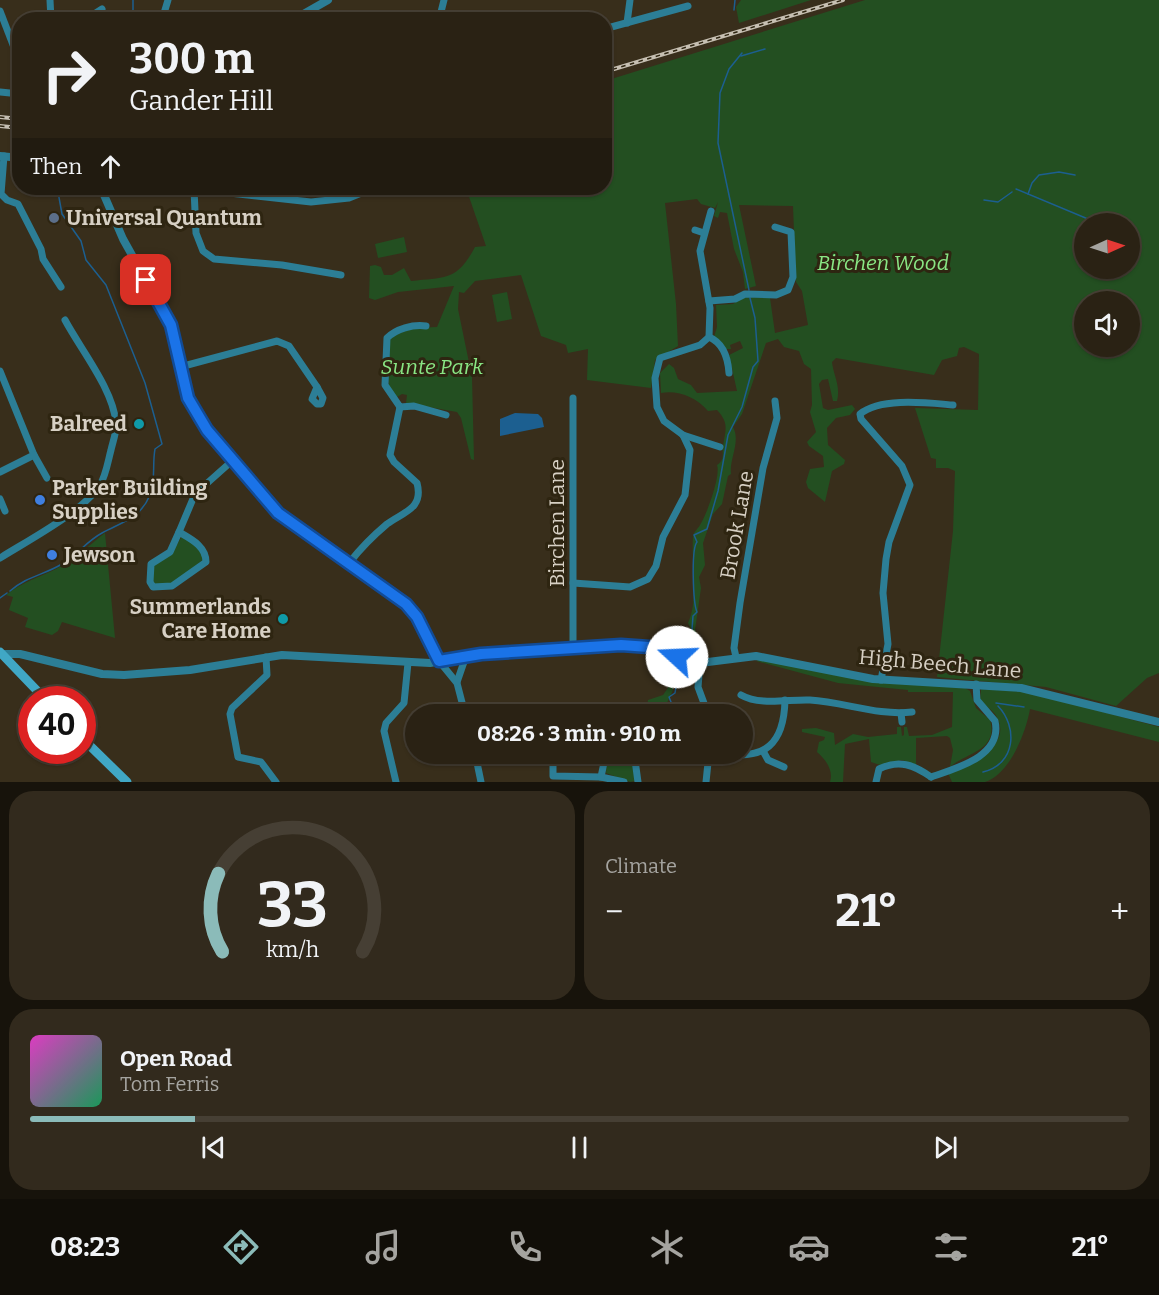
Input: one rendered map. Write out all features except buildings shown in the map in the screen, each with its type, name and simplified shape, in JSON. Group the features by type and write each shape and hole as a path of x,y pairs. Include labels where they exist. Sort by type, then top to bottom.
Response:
{"main road":[{"path":"2,653 33,686"},
{"path":"96,752 127,782"}],"street":[{"path":"307,12 328,0"},
{"path":"627,22 630,0"},
{"path":"612,27 688,6"},
{"path":"97,12 102,9"},
{"path":"0,11 12,42"},
{"path":"2,156 1,194 7,200 18,204 41,249 43,259 61,287"},
{"path":"105,195 123,239 171,325 188,398 198,418 278,513 350,562 412,610 439,661 457,683 462,704"},
{"path":"194,195 196,233 203,251 214,259 282,265 340,275"},
{"path":"248,195 311,202 349,198 356,195"},
{"path":"711,211 704,233 700,258 709,302 709,337 703,344 664,356 657,362 655,390 658,411 668,425 683,435 720,447"},
{"path":"709,302 735,299 754,293 776,295 785,292 791,286 791,232 775,227"},
{"path":"695,230 704,233"},
{"path":"0,558 54,525 93,494 101,482 110,452 116,424 115,418 102,381 65,320"},
{"path":"350,562 385,526 410,512 417,503 417,483 392,459 390,449 400,406 385,386 388,357 385,342 397,331 417,325 426,326"},
{"path":"709,337 720,344 729,372"},
{"path":"180,366 277,341 289,346 317,387"},
{"path":"0,371 34,455 47,478"},
{"name":"Birchen Lane","path":"573,398 573,648"},
{"name":"Brook Lane","path":"736,657 734,648 740,603 764,468 774,435 777,411 775,401"},
{"path":"881,680 888,638 883,593 886,559 889,542 910,485 902,466 861,419 860,414 870,408 908,402 953,405"},
{"path":"400,406 414,406 446,415"},
{"path":"573,583 630,586 648,579 656,566 663,537 685,495 690,450 683,435"},
{"path":"690,450 700,442"},
{"path":"0,472 34,455"},
{"path":"179,532 195,541 205,554 206,562 172,586 153,587 150,582 151,564 170,552 195,494 232,461"},
{"path":"0,499 5,511"},
{"path":"2,653 20,654 76,669 112,675 190,670 266,657 295,655 408,663 573,648 649,647 700,663 698,687 704,704"},
{"path":"457,683 466,656"},
{"name":"High Beech Lane","path":"700,663 736,657 765,656 881,680 976,684 1034,690 1159,722"},
{"path":"266,657 268,674 236,702 230,714 238,758 261,762 276,782"},
{"path":"396,782 384,731 386,723 404,703 408,663"},
{"path":"876,782 879,769 898,763 914,766 930,779 987,752 993,742 995,721 977,700 976,684"},
{"path":"741,695 754,700 818,701 875,712 912,712"},
{"path":"753,754 763,751 781,734 785,700"},
{"path":"901,713 902,723"},
{"path":"763,751 768,760 784,767"},
{"path":"477,764 481,782"},
{"path":"553,764 553,776 601,777 624,782"},
{"path":"601,777 604,764"},
{"path":"636,764 638,782"},
{"path":"706,782 708,764"}],"green space":[{"path":"741,0 811,0 739,23 736,7"},
{"path":"865,0 1159,0 1159,673 1147,678 1116,706 1046,687 937,677 953,531 955,471 948,468 936,468 936,459 931,458 915,408 978,410 979,354 964,347 959,348 957,356 942,360 934,375 836,358 832,362 838,396 837,401 833,401 828,379 822,380 819,384 823,408 828,410 852,405 855,409 850,415 836,418 827,428 828,445 845,460 844,464 832,471 825,502 808,488 806,482 810,469 824,467 823,456 807,442 816,432 810,412 812,405 811,369 804,364 799,351 784,347 778,339 766,343 742,414 733,427 736,439 731,474 728,476 722,504 713,514 703,543 705,565 699,577 701,588 695,630 698,636 688,647 691,629 688,623 694,592 693,535 703,520 713,495 717,465 723,457 726,427 724,419 717,410 708,411 692,398 680,394 661,393 660,373 669,364 674,368 678,379 691,385 697,393 737,391 729,355 743,348 740,341 730,345 731,349 725,349 714,337 717,327 716,305 733,304 743,297 770,298 775,333 808,325 802,291 796,282 793,206 739,205 756,286 745,289 743,272 734,249 727,213 720,212 718,218 714,216 718,202 715,208 701,204 697,199 665,203 676,304 678,346 655,360 651,388 587,380 588,349 568,353 566,345 541,336 521,275 475,281 464,293 459,292 458,309 472,377 474,460 471,459 461,418 457,412 406,403 407,395 402,394 397,397 389,390 388,345 392,336 414,328 437,327 454,286 398,292 375,300 369,298 370,266 381,267 384,275 392,275 404,268 411,281 442,277 456,272 469,258 475,247 486,246 468,195 612,195 612,79"},
{"path":"404,237 407,252 378,258 375,244"},
{"path":"507,292 512,319 497,322 492,295"},
{"path":"105,533 115,638 62,622 58,631 52,635 25,627 28,618 9,610 13,597 6,595 24,583 76,557"},
{"path":"182,536 197,546 204,559 173,583 158,586 153,583 152,565 171,555"},
{"path":"756,661 965,688 970,691 976,708 990,720 990,738 979,750 950,767 953,750 950,738 947,736 916,738 916,765 902,760 880,765 871,762 869,739 845,744 843,782 830,782 830,769 817,752 819,742 825,737 802,732 802,729 816,728 834,733 835,745 853,734 868,737 897,734 897,727 901,727 902,736 904,727 907,727 909,736 932,735 952,727 953,692 908,692 908,690 838,683"},
{"path":"672,682 673,690 666,704 647,704 648,700 663,695"},
{"path":"981,689 1029,692 1159,727 1159,742 1030,709 1021,740 1009,761 994,778 985,782 952,782 948,773 987,752 995,744 999,735 1000,725 995,714 980,701"},
{"path":"607,764 633,764 635,781 630,782 606,773"}],"water":[{"path":"515,413 538,414 542,418 544,427 500,436 500,419"}],"waterway":[{"path":"132,12 133,0"},
{"path":"734,10 735,0"},
{"path":"741,56 765,49"},
{"path":"742,53 729,69 720,93 718,143 749,290"},
{"path":"1028,194 1032,183 1039,175 1059,172 1075,175"},
{"path":"1016,189 1074,213"},
{"path":"984,200 998,202 1012,192"},
{"path":"10,591 23,582 62,564 97,536 136,515 150,495 155,449 162,444 145,383 106,285 86,260 81,241 62,214 59,195"},
{"path":"690,656 693,616 697,612 693,576 697,542 694,535 707,529 718,491 728,435 742,407 753,367 758,361 755,318 750,298"},
{"path":"0,598 7,593"},
{"path":"671,702 669,697 675,693 677,681 686,668"},
{"path":"996,703 1024,707"},
{"path":"983,772 994,768 1008,753 1011,734 1009,724 998,706"}],"railway":[{"path":"612,70 843,0"},
{"path":"0,117 12,118"},
{"path":"0,126 12,127"}],"place":[{"name":"Universal Quantum","path":"54,218"},
{"name":"Balreed","path":"139,424"},
{"name":"Parker Building Supplies","path":"40,500"},
{"name":"Jewson","path":"52,555"},
{"name":"Summerlands Care Home","path":"283,619"}],"route":[{"path":"146,280 171,325 188,398 207,430 278,513 292,525 363,570 406,604 417,617 439,661 494,652 621,645 649,647 677,657"}],"park label":[{"name":"Birchen Wood","path":"883,263"},
{"name":"Sunte Park","path":"432,367"}]}
